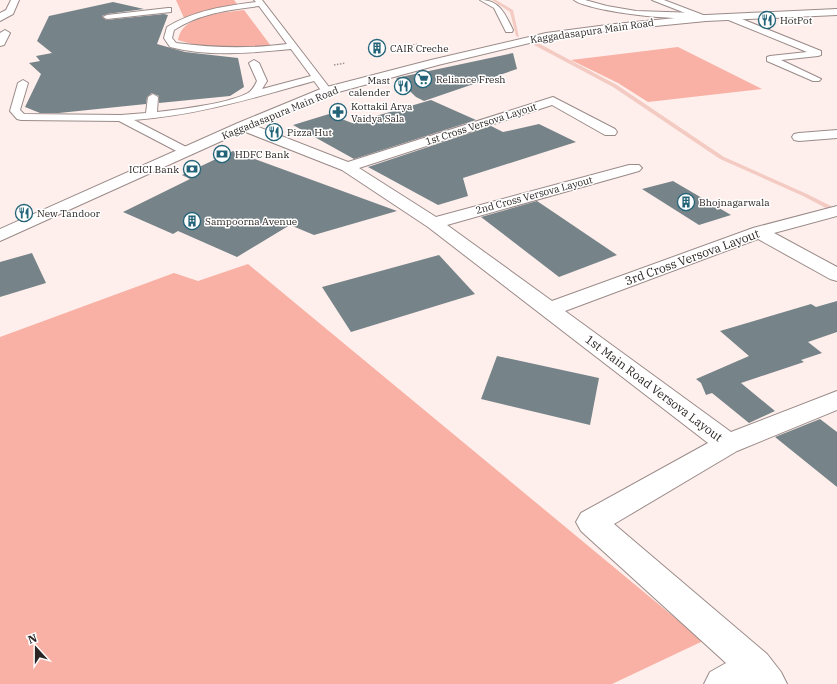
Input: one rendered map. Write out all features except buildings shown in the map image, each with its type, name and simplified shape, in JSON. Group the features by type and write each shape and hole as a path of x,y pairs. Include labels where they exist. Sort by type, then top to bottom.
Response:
{"street":[{"path":"1,16 10,12 15,0"},
{"path":"656,0 702,17"},
{"name":"Kaggadasapura Main Road","path":"0,236 243,126 327,91 435,62 546,36 615,27 702,17 837,12"},
{"path":"0,43 5,33"},
{"name":"1st Cross Versova Layout","path":"347,167 554,101 610,132"},
{"name":"1st Main Road Versova Layout","path":"243,126 347,167 434,223 728,444 591,522 762,675"},
{"path":"799,137 837,134"},
{"name":"2nd Cross Versova Layout","path":"434,223 634,168"},
{"name":"3rd Cross Versova Layout","path":"550,309 759,232 833,212"},
{"path":"759,232 837,275"},
{"path":"728,444 837,400"},
{"path":"722,684 762,675"}],"lane":[{"path":"166,0 168,10 177,24"},
{"path":"484,0 497,7 509,30"},
{"path":"578,0 596,7 611,10 702,17"},
{"path":"292,46 249,51 202,49 173,45 168,38 170,29 177,24 215,10 259,2 327,91"},
{"path":"107,17 168,10"},
{"path":"729,17 818,53 770,59 816,79"},
{"path":"253,95 262,81 254,63"},
{"path":"23,83 15,111 21,117 121,118 172,114 227,104 317,77"},
{"path":"151,115 153,97"},
{"path":"121,118 186,152"}],"shaded area":[{"path":"176,0 234,0 238,5 208,10 184,18"},
{"path":"244,10 271,46 224,48 201,46 178,40 181,31 195,20 205,16"},
{"path":"678,47 762,89 648,102 618,83 571,60"},
{"path":"248,264 703,641 612,684 0,684 0,337 174,273 198,281"}],"waterway":[{"path":"494,0 512,11 518,36"},
{"path":"536,44 615,86 722,158 805,195 837,212"}],"place":[{"name":"HotPot","path":"767,20"},
{"name":"CAIR Creche","path":"377,48"},
{"name":"Reliance Fresh","path":"423,79"},
{"name":"Mast calender","path":"403,86"},
{"name":"Kottakil Arya Vaidya Sala","path":"338,112"},
{"name":"Pizza Hut","path":"274,132"},
{"name":"HDFC Bank","path":"222,154"},
{"name":"ICICI Bank","path":"192,169"},
{"name":"Bhojnagarwala","path":"686,202"},
{"name":"New Tandoor","path":"24,213"},
{"name":"Sampoorna Avenue","path":"192,221"}]}
